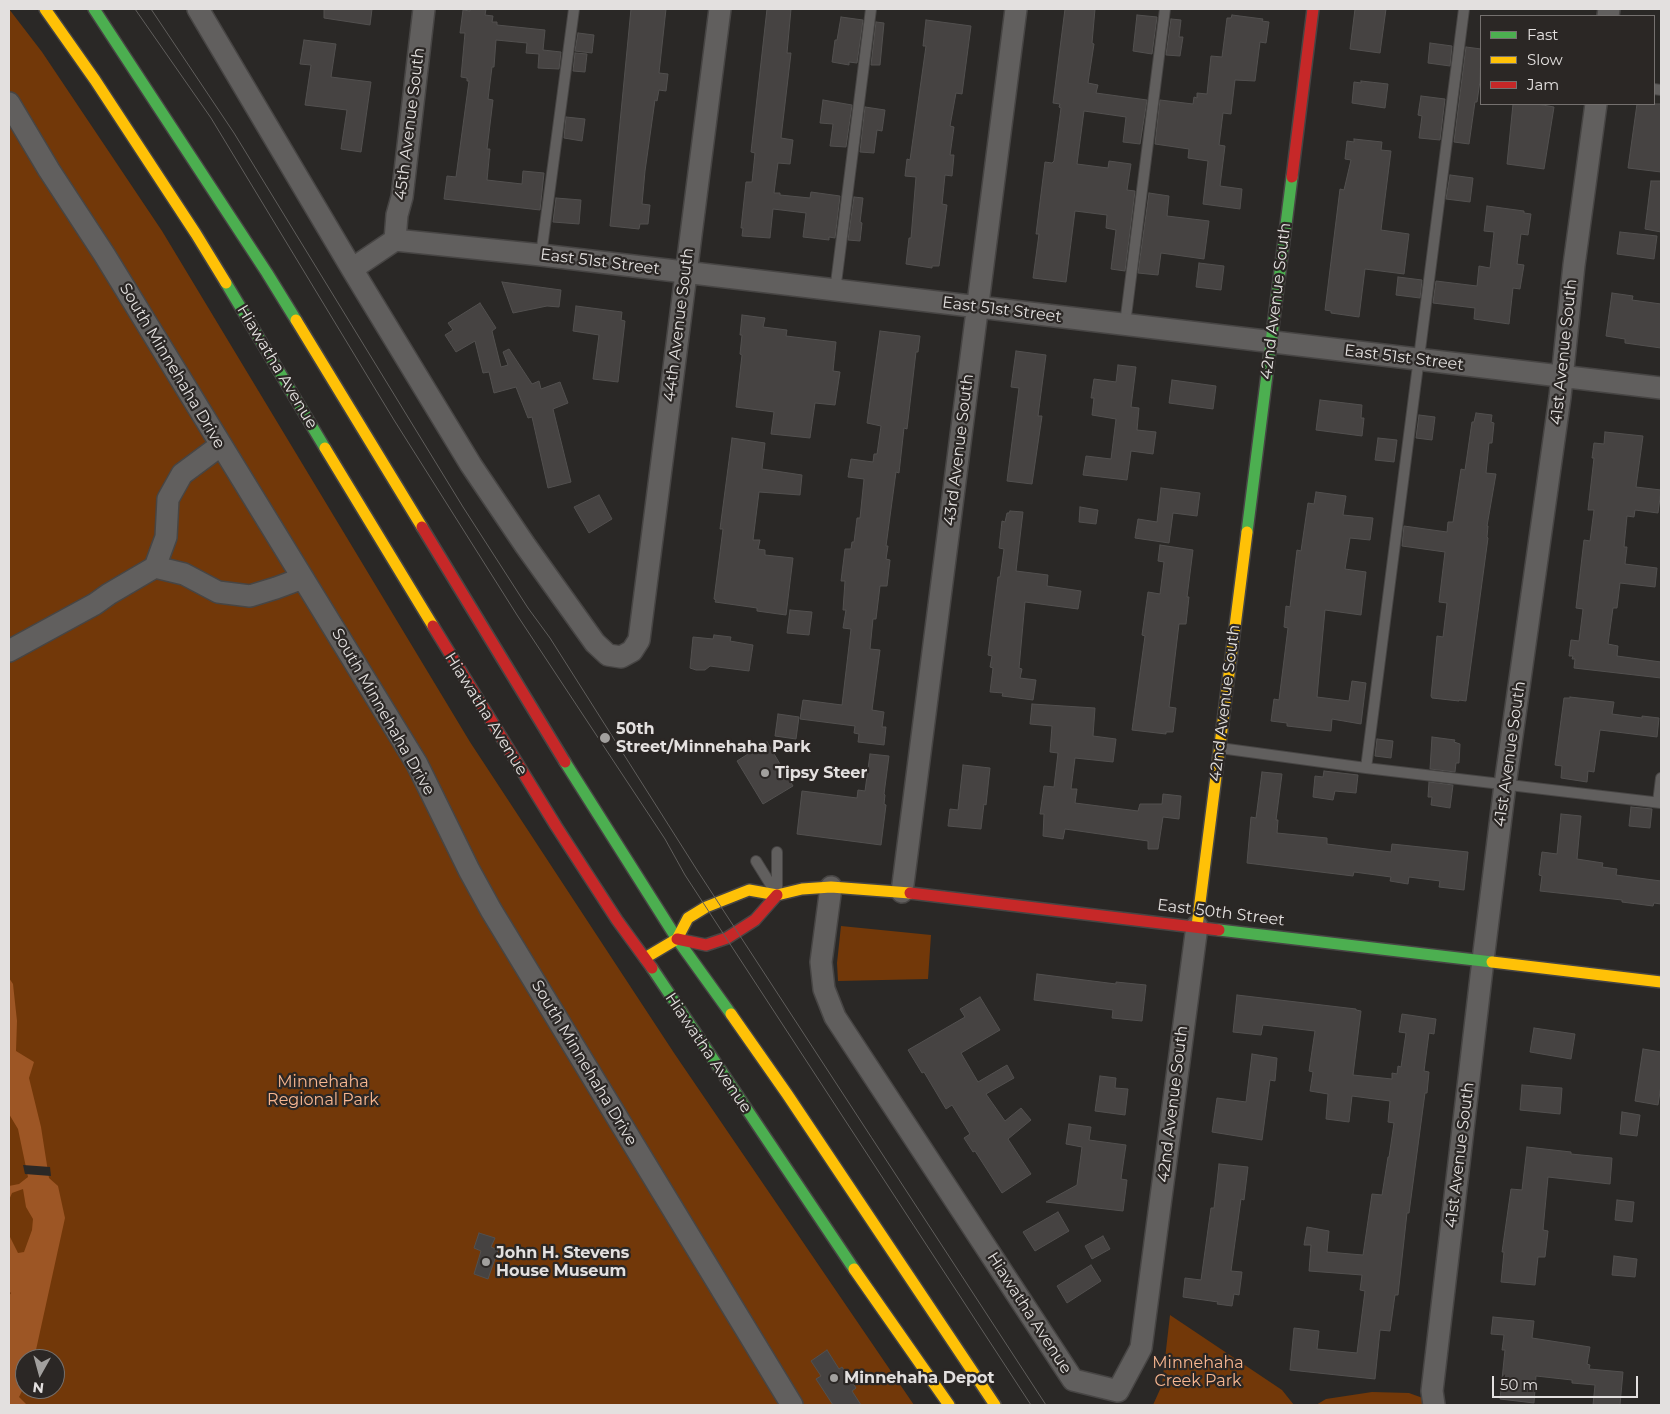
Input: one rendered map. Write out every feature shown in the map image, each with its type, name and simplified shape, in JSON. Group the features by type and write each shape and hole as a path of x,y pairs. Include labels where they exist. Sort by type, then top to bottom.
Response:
{"main road":[{"name":"Hiawatha Avenue","path":"45,9 95,80 196,234 496,731 612,912 645,958 817,1216 949,1405"},
{"path":"94,9 267,274 602,824 678,938 787,1094 995,1405"},
{"name":"42nd Avenue South","path":"1197,926 1313,9"},
{"name":"East 50th Street","path":"645,958 678,938 688,918 706,907 749,890 777,895 802,889 831,887 902,892 1661,982"},
{"path":"678,938 706,945 726,938 756,920 777,895"}],"street":[{"path":"198,9 352,269 395,240"},
{"name":"45th Avenue South","path":"395,240 397,215 402,197 424,9"},
{"name":"44th Avenue South","path":"352,269 471,465 595,643 608,655 621,658 632,651 639,640 720,9"},
{"name":"43rd Avenue South","path":"902,892 1016,9"},
{"name":"South Minnehaha Drive","path":"9,103 49,170 104,254 417,764 468,870 494,916 792,1405"},
{"name":"41st Avenue South","path":"1434,1405 1432,1391 1483,960 1562,377 1574,265 1596,105"},
{"name":"East 51st Street","path":"395,240 542,255 1661,388"},
{"path":"9,651 95,604 155,567 166,536 168,499 182,474 220,445"},
{"path":"155,567 184,574 218,592 250,596 303,578"},
{"name":"Hiawatha Avenue","path":"831,887 822,962 824,989 835,1017 1074,1380 1118,1391"},
{"name":"42nd Avenue South","path":"1118,1391 1141,1348 1197,926"}],"lane":[{"path":"542,255 574,9"},
{"path":"835,291 871,9"},
{"path":"1125,324 1165,9"},
{"path":"1366,768 1464,9"},
{"path":"1219,748 1366,768 1660,803 1661,778"},
{"path":"777,852 777,895"},
{"path":"756,862 777,895"}],"green space":[{"name":"Minnehaha Regional Park","path":"9,9 42,52 162,231 470,742 674,1053 914,1405 9,1405"},
{"path":"841,926 931,935 928,979 838,981 837,963"},
{"name":"Minnehaha Creek Park","path":"1170,1315 1282,1390 1294,1405 1153,1405 1162,1385"},
{"path":"1372,1392 1409,1393 1442,1405 1316,1405 1326,1399"}],"shaded area":[{"path":"9,978 13,984 17,1021 16,1051 34,1062 29,1078 41,1127 49,1178 58,1186 65,1218 36,1349 15,1349 15,1399 21,1399 27,1405 9,1405 9,1296 11,1293 9,1291 9,1235 18,1253 24,1252 32,1230 33,1219 26,1207 23,1189 12,1193 9,1200 9,1186 19,1184 28,1177 18,1129 9,1114"}],"pier":[{"path":"23,1165 50,1167 51,1176 25,1174"}],"building":[{"path":"324,9 372,9 370,25 324,18"},
{"path":"470,9 486,9 485,15 493,16 492,22 497,22 497,25 545,30 543,50 561,52 559,69 538,68 539,54 526,53 527,43 496,40 494,67 492,67 488,99 493,100 487,149 490,149 487,180 522,184 523,171 544,173 540,210 444,199 447,176 456,177 469,81 467,81 467,78 461,77 465,33 460,33 463,10 470,11"},
{"path":"631,9 666,9 659,73 668,74 666,91 659,90 657,101 655,100 642,204 650,205 648,224 640,224 639,229 610,226"},
{"path":"767,9 791,9 787,53 791,53 781,138 793,140 790,164 778,163 774,193 810,198 811,192 840,196 835,238 829,237 829,240 803,237 806,213 773,209 770,238 742,236 743,228 741,228 746,182 752,182 755,153 751,152"},
{"path":"1065,9 1095,9 1092,43 1094,44 1088,83 1098,85 1096,93 1147,100 1140,144 1123,142 1126,117 1084,111 1077,164 1108,168 1109,161 1131,164 1127,190 1135,191 1125,271 1111,269 1116,230 1106,228 1107,215 1075,211 1066,282 1033,278 1039,234 1036,234 1045,162 1052,163 1054,161 1061,108 1059,107 1060,104 1053,103"},
{"path":"1355,9 1386,9 1380,53 1350,49"},
{"path":"1137,15 1157,17 1152,54 1133,51"},
{"path":"1232,15 1263,19 1262,21 1269,22 1266,43 1260,42 1255,81 1235,80 1231,114 1223,113 1219,145 1225,146 1220,186 1242,189 1240,209 1203,204 1208,161 1188,158 1189,149 1155,144 1160,100 1193,104 1194,97 1197,98 1197,93 1207,94 1211,56 1222,57 1227,18 1231,18"},
{"path":"841,17 863,20 857,63 849,62 849,65 832,62"},
{"path":"1171,19 1181,20 1179,37 1183,37 1180,56 1166,55"},
{"path":"926,20 971,26 962,94 956,93 950,126 954,127 950,155 954,155 952,176 945,175 942,204 947,205 939,266 932,266 932,268 906,264 909,238 911,238 916,177 905,176 907,159 910,160 926,46 923,46"},
{"path":"876,22 884,23 880,65 871,65"},
{"path":"578,33 594,35 592,53 575,51"},
{"path":"304,40 336,44 331,77 371,82 361,152 341,149 347,110 305,105 311,65 300,64"},
{"path":"1430,43 1452,46 1450,66 1428,63"},
{"path":"1466,47 1480,49 1480,81 1469,144 1454,142"},
{"path":"575,53 587,54 585,72 573,71"},
{"path":"1361,81 1388,84 1385,108 1352,103 1354,82 1361,83"},
{"path":"1421,96 1445,99 1440,140 1419,138 1422,116 1418,115"},
{"path":"823,100 852,105 846,147 830,146 833,124 820,123"},
{"path":"1661,104 1661,172 1628,168 1637,105"},
{"path":"1513,105 1554,107 1544,169 1507,164"},
{"path":"865,107 885,110 882,131 877,130 874,153 860,152"},
{"path":"566,117 585,119 582,141 564,138"},
{"path":"1354,139 1382,142 1381,150 1391,151 1381,230 1409,234 1404,274 1365,269 1359,317 1331,313 1331,311 1325,310 1340,189 1344,190 1351,160 1345,159 1347,141 1354,142"},
{"path":"1450,175 1473,178 1470,202 1446,199"},
{"path":"1651,181 1661,181 1661,232 1645,229"},
{"path":"1149,193 1169,196 1167,216 1209,221 1204,259 1161,253 1158,275 1138,273"},
{"path":"854,197 863,198 860,241 848,240"},
{"path":"556,198 581,200 579,224 553,222"},
{"path":"1487,206 1524,211 1524,213 1531,214 1528,235 1521,234 1517,264 1524,265 1520,289 1513,288 1509,324 1474,319 1475,308 1433,303 1436,281 1477,286 1479,266 1490,268 1494,232 1484,231"},
{"path":"1620,232 1657,236 1654,259 1617,254"},
{"path":"1199,263 1224,266 1221,290 1196,287"},
{"path":"1398,277 1422,280 1420,298 1396,295"},
{"path":"502,282 561,290 559,307 547,306 513,313"},
{"path":"1612,293 1633,296 1632,300 1661,304 1661,348 1625,343 1625,339 1606,336"},
{"path":"480,303 496,328 492,331 501,367 508,365 503,352 509,349 532,384 539,381 541,389 560,382 568,403 553,409 571,482 548,488 532,417 528,418 516,387 494,393 489,372 483,373 475,341 456,352 445,335 453,330 448,323"},
{"path":"576,306 622,312 621,320 625,321 618,382 593,379 599,335 573,331"},
{"path":"742,315 765,318 763,327 787,330 786,336 836,342 833,371 840,372 835,405 815,403 810,438 771,434 774,412 736,407 742,355 740,354 742,335 740,335"},
{"path":"880,331 920,336 918,352 916,352 907,429 904,428 899,473 896,472 886,546 888,546 886,559 890,560 887,586 880,586 876,619 873,619 870,649 880,650 872,710 884,712 882,727 886,727 884,745 858,742 859,734 854,733 855,726 800,719 803,700 842,705 851,629 843,628 846,610 843,610 845,581 841,581 845,549 851,549 852,542 854,542 857,518 860,518 864,479 848,477 851,459 873,462 874,454 877,454 881,426 867,423"},
{"path":"1016,351 1046,355 1038,416 1042,416 1032,484 1007,481 1019,388 1011,387"},
{"path":"1118,365 1136,367 1131,407 1139,408 1137,430 1156,432 1153,454 1131,451 1127,480 1083,475 1086,456 1111,459 1116,419 1092,415 1094,398 1091,398 1094,379 1116,382"},
{"path":"1172,380 1216,386 1213,409 1169,403"},
{"path":"1320,400 1362,405 1361,418 1364,418 1362,436 1316,430"},
{"path":"1476,413 1492,415 1491,422 1494,423 1492,443 1489,443 1486,473 1496,474 1487,526 1488,538 1466,701 1459,701 1432,698 1431,696 1437,636 1443,637 1447,603 1439,602 1445,552 1402,546 1404,526 1447,532 1448,522 1453,522 1461,469 1465,470 1472,422 1474,422"},
{"path":"1419,415 1435,417 1432,440 1416,438"},
{"path":"1605,432 1643,436 1636,487 1661,490 1658,513 1635,510 1634,517 1627,516 1624,547 1627,547 1625,564 1657,568 1655,587 1620,583 1617,608 1613,608 1608,644 1618,646 1617,656 1661,662 1661,678 1574,668 1575,659 1572,659 1573,656 1569,656 1571,640 1579,641 1583,609 1576,608 1584,540 1590,541 1594,510 1588,510 1594,443 1604,444"},
{"path":"732,438 765,443 762,469 802,475 800,495 759,492 753,540 760,540 758,549 765,550 765,555 793,558 786,615 757,611 757,608 715,602 716,600 714,599 723,529 720,529"},
{"path":"1378,438 1397,440 1394,462 1375,460"},
{"path":"1161,488 1200,493 1197,516 1173,513 1169,543 1135,538 1138,519 1157,522"},
{"path":"1316,492 1346,496 1343,515 1373,518 1370,540 1350,538 1345,569 1366,572 1361,615 1325,610 1317,697 1349,701 1352,681 1366,683 1361,724 1332,719 1331,731 1287,726 1287,723 1271,721 1274,699 1279,700 1288,628 1284,627 1286,606 1290,607 1297,550 1301,551 1308,503 1314,504"},
{"path":"599,495 612,519 589,533 574,507"},
{"path":"1080,507 1098,510 1096,524 1079,522"},
{"path":"1010,511 1023,512 1016,571 1048,575 1047,586 1081,591 1078,609 1025,602 1019,668 1022,669 1020,678 1036,680 1033,700 1002,696 1003,693 990,692 993,668 990,667 992,656 988,655 998,577 1000,577 1004,549 999,548 1002,521 1005,522 1007,513"},
{"path":"1160,545 1193,550 1187,597 1189,597 1186,624 1179,624 1169,707 1176,708 1173,732 1166,732 1166,734 1132,730 1145,636 1142,635 1148,592 1160,594 1164,562 1158,561"},
{"path":"790,610 812,612 809,635 787,633"},
{"path":"714,635 731,637 730,641 753,645 749,671 710,666 705,670 690,668 693,637 713,639"},
{"path":"1564,698 1614,702 1612,714 1659,718 1657,737 1600,730 1594,772 1588,771 1587,782 1561,778 1562,766 1555,765"},
{"path":"1032,704 1095,708 1093,736 1116,739 1113,762 1075,758 1071,789 1077,789 1075,803 1138,811 1140,804 1162,804 1163,794 1181,796 1179,819 1163,817 1158,849 1148,849 1148,841 1065,829 1063,839 1043,836 1044,814 1040,814 1044,786 1054,787 1058,753 1050,752 1052,726 1030,724"},
{"path":"778,714 799,717 796,739 775,736"},
{"path":"1432,737 1455,740 1454,742 1460,744 1459,763 1456,763 1455,772 1430,769"},
{"path":"1377,739 1393,741 1391,758 1375,756"},
{"name":"Tipsy Steer","path":"767,742 793,786 763,804 737,761"},
{"path":"870,754 889,756 884,794 884,804 886,805 881,845 797,834 802,791 857,798 858,790 865,791"},
{"path":"963,765 990,768 981,829 948,826 950,809 958,810"},
{"path":"1324,771 1358,775 1356,793 1335,791 1333,800 1313,797 1315,776 1323,777"},
{"path":"1262,772 1282,774 1276,820 1278,820 1277,833 1327,838 1327,844 1391,852 1392,844 1468,852 1464,890 1439,887 1440,881 1409,877 1408,884 1390,881 1391,877 1354,872 1353,876 1247,863 1251,817 1256,818"},
{"path":"1429,782 1453,785 1450,808 1431,805 1432,797 1428,797"},
{"path":"1631,807 1652,809 1650,828 1629,826"},
{"path":"1561,814 1581,816 1577,859 1603,863 1602,867 1617,869 1616,875 1661,881 1661,904 1654,903 1653,906 1622,902 1622,900 1540,891 1542,876 1539,875 1542,852 1557,854"},
{"path":"1037,974 1116,984 1116,982 1146,985 1142,1021 1112,1018 1113,1010 1034,1000"},
{"path":"1237,995 1361,1011 1353,1075 1392,1079 1392,1073 1397,1074 1398,1066 1401,1067 1406,1033 1399,1032 1402,1014 1436,1019 1434,1034 1429,1033 1424,1071 1429,1072 1427,1093 1425,1093 1409,1213 1407,1213 1398,1295 1395,1295 1390,1331 1380,1330 1375,1379 1290,1370 1294,1328 1319,1331 1317,1349 1357,1353 1365,1291 1360,1290 1362,1275 1309,1271 1311,1245 1304,1245 1307,1227 1329,1231 1327,1252 1363,1255 1372,1194 1382,1195 1389,1157 1394,1123 1388,1122 1390,1101 1352,1096 1349,1122 1326,1119 1328,1094 1310,1091 1313,1072 1309,1071 1315,1031 1263,1025 1261,1035 1233,1032"},
{"path":"980,997 1000,1030 961,1053 978,1082 1007,1065 1014,1078 986,1094 1005,1121 1021,1108 1031,1120 1008,1139 1031,1174 1002,1193 975,1151 973,1152 964,1138 970,1134 952,1105 946,1109 924,1072 922,1073 908,1050 965,1017 960,1009"},
{"path":"1534,1028 1575,1034 1571,1059 1530,1052"},
{"path":"1643,1049 1661,1052 1661,1085 1658,1105 1635,1101"},
{"path":"1252,1054 1277,1058 1275,1081 1270,1080 1262,1140 1212,1132 1217,1098 1246,1102"},
{"path":"1100,1076 1116,1078 1115,1088 1128,1089 1125,1115 1095,1111"},
{"path":"1522,1085 1562,1088 1560,1114 1520,1110"},
{"path":"1622,1112 1640,1115 1637,1136 1620,1134"},
{"path":"1069,1124 1091,1127 1089,1140 1126,1145 1121,1179 1127,1180 1123,1211 1046,1202 1077,1185 1082,1147 1066,1144"},
{"path":"1527,1147 1612,1158 1610,1184 1548,1177 1543,1230 1548,1231 1545,1257 1538,1257 1535,1285 1501,1282 1504,1252 1502,1252 1511,1189 1522,1190"},
{"path":"1219,1164 1248,1167 1244,1200 1241,1199 1231,1271 1242,1272 1239,1295 1234,1294 1232,1306 1183,1297 1185,1278 1201,1280 1211,1208 1214,1208"},
{"path":"1617,1200 1634,1202 1632,1222 1615,1220"},
{"path":"1058,1212 1069,1231 1035,1251 1023,1232"},
{"name":"John H. Stevens House Museum","path":"479,1233 495,1238 491,1247 498,1250 488,1279 474,1274 481,1251 474,1248"},
{"path":"1103,1236 1110,1249 1092,1259 1085,1246"},
{"path":"1614,1256 1637,1259 1635,1277 1612,1275"},
{"path":"1091,1265 1101,1281 1067,1303 1057,1286"},
{"path":"1493,1317 1534,1321 1532,1338 1590,1347 1587,1364 1590,1365 1589,1369 1623,1372 1620,1405 1593,1405 1595,1385 1536,1376 1534,1403 1500,1399 1505,1350 1502,1350 1504,1335 1491,1334"},
{"name":"Minnehaha Depot","path":"827,1350 839,1369 842,1367 856,1388 852,1391 861,1405 833,1405 816,1379 821,1376 811,1361"}],"tram line":[{"path":"135,9 211,118 394,420 517,615 665,839 685,875 1031,1405"},
{"path":"151,9 234,133 463,507 528,608 550,638 697,870 1046,1405"}],"traffic: fast":[{"path":"94,9 296,320"},
{"path":"1247,532 1292,177"},
{"path":"226,283 325,448"},
{"path":"565,762 677,939 731,1014"},
{"path":"1219,930 1492,962"},
{"path":"652,968 854,1269"}],"traffic: slow":[{"path":"45,9 95,80 226,283"},
{"path":"296,320 422,527"},
{"path":"325,448 433,626"},
{"path":"1197,926 1247,532"},
{"path":"645,958 677,939 688,918 706,907 749,890 777,895 802,889 831,887 910,893"},
{"path":"1492,962 1661,982"},
{"path":"731,1014 787,1094 995,1405"},
{"path":"854,1269 949,1405"}],"traffic: jam":[{"path":"1292,177 1313,9"},
{"path":"422,527 565,762"},
{"path":"433,626 556,826 617,920 652,968"},
{"path":"910,893 1219,930"},
{"path":"677,939 706,945 727,938 755,920 777,895"}],"place":[{"name":"50th Street/Minnehaha Park","path":"605,738"},
{"name":"Tipsy Steer","path":"765,773"},
{"name":"John H. Stevens House Museum","path":"486,1262"},
{"name":"Minnehaha Depot","path":"834,1378"}]}
